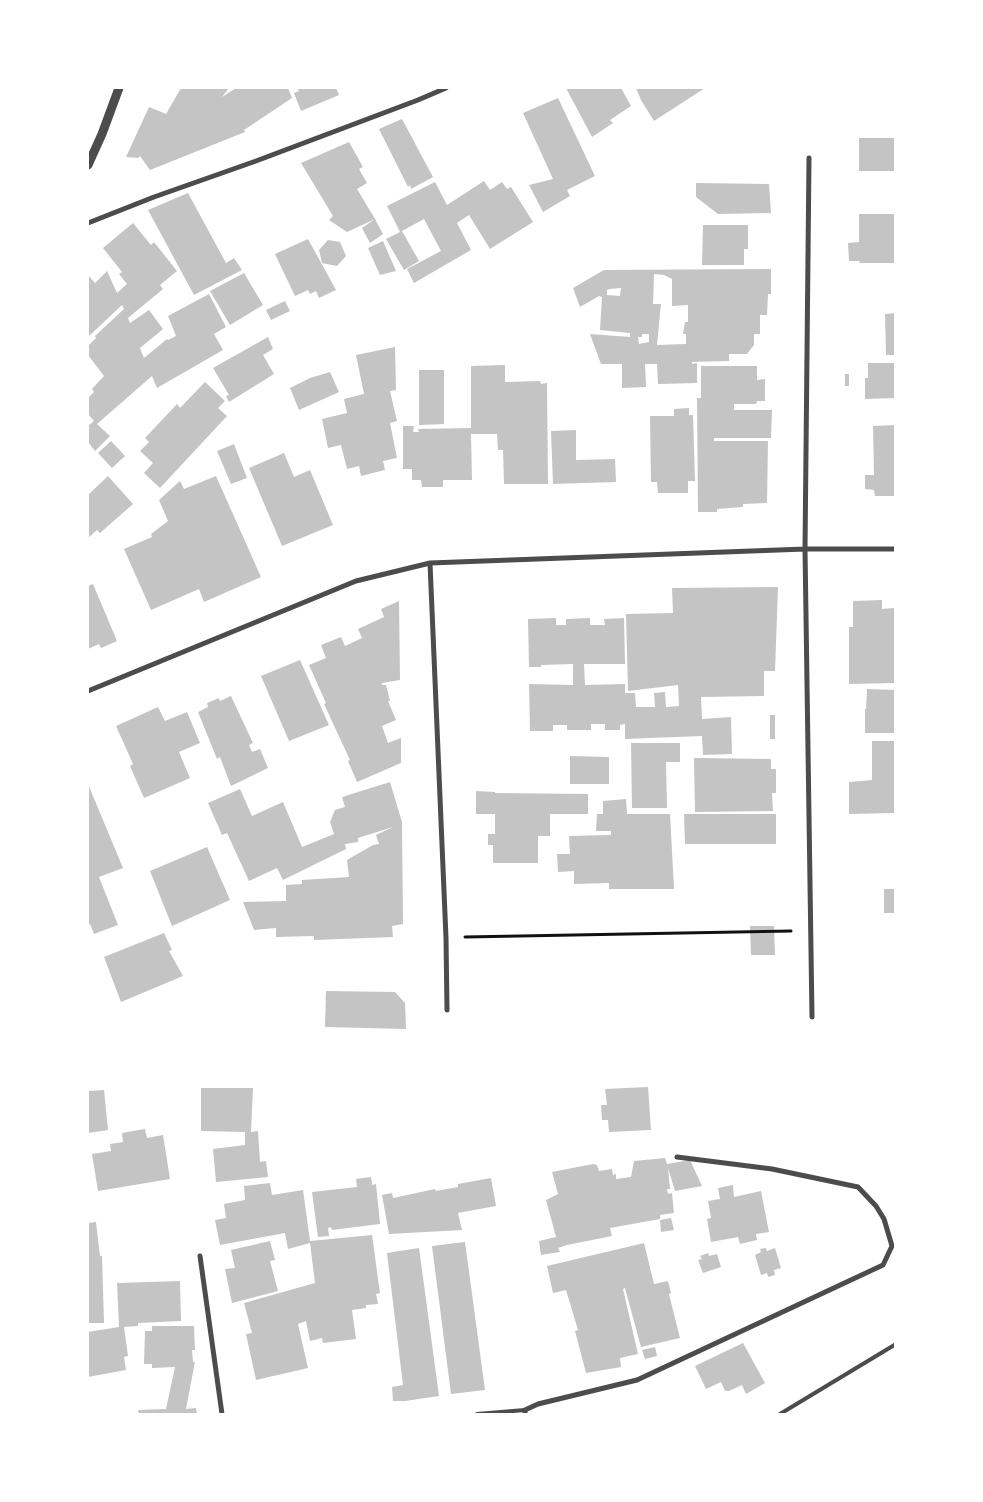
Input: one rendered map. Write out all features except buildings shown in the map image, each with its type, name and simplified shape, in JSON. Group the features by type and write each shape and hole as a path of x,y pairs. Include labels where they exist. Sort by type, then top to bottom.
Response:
{"street":[{"path":"88,165 102,134 118,88"},
{"path":"88,223 446,88"},
{"path":"809,158 805,549 812,1017"},
{"path":"88,691 356,581 430,563 805,549 896,549"},
{"path":"430,563 446,938 447,1010"},
{"path":"525,1412 538,1404 637,1380 883,1265 892,1246 884,1218 876,1206 858,1187 772,1169 678,1157"},
{"path":"200,1256 222,1414"}],"lane":[{"path":"780,1414 896,1344"},
{"path":"477,1414 525,1412"}],"path":[{"path":"446,938 812,930"}]}
